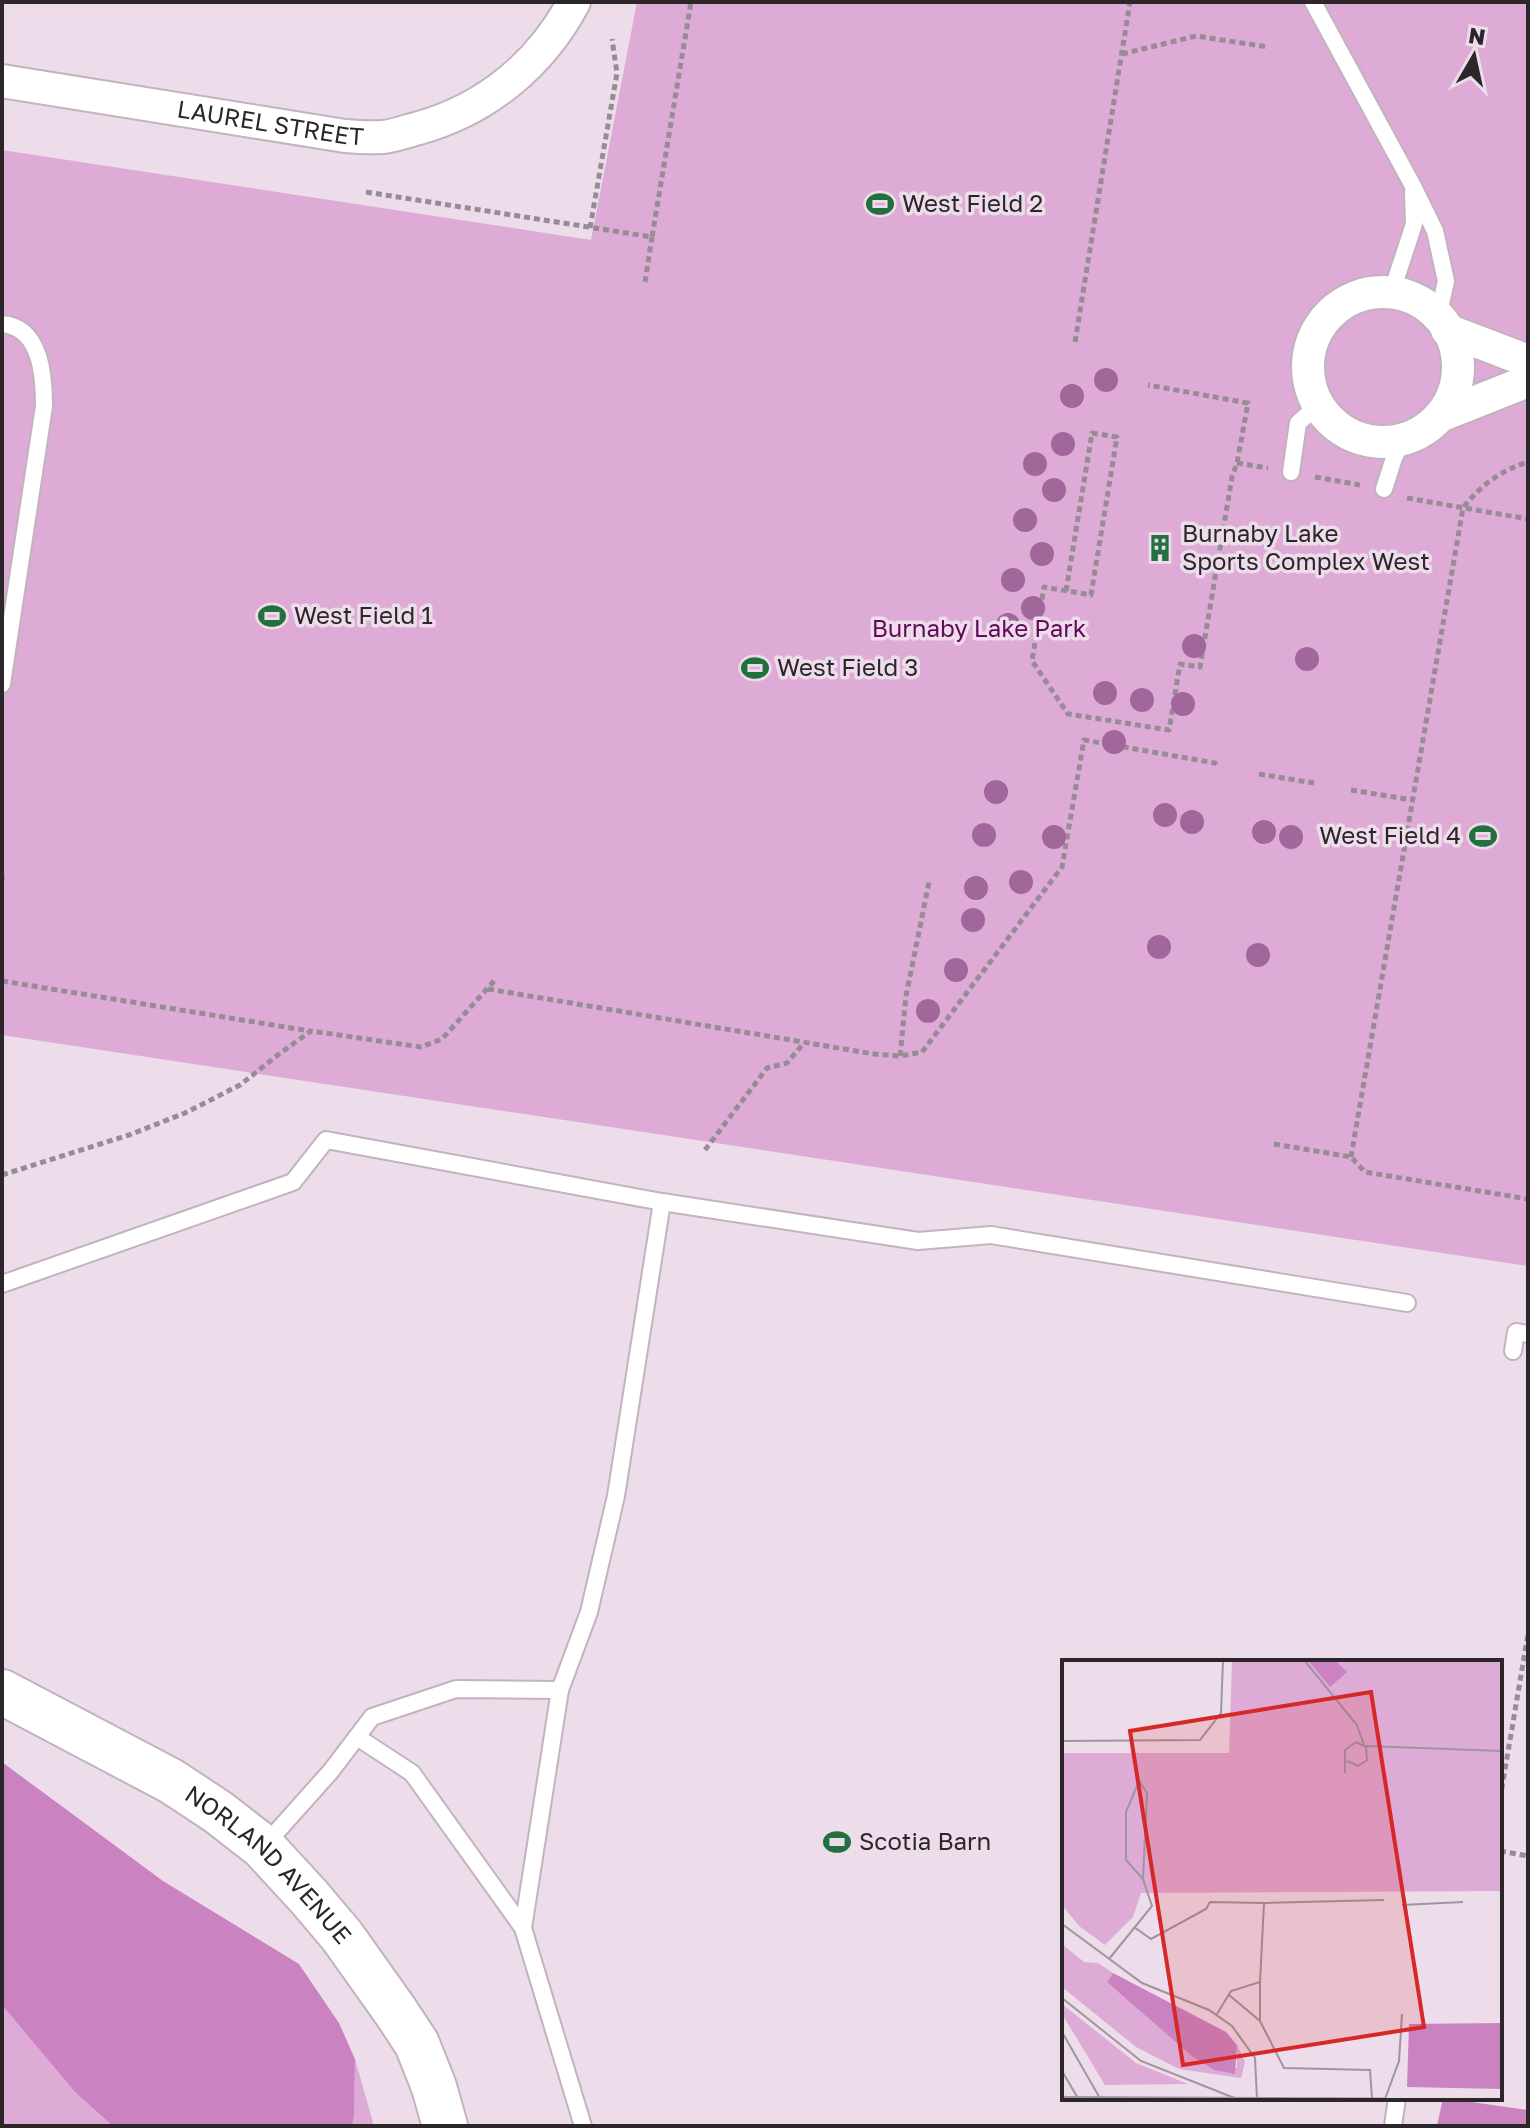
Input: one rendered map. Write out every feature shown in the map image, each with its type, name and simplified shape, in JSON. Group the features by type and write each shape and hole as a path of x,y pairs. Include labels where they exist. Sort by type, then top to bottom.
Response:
{"street":[{"name":"LAUREL STREET","path":"2,81 345,136 385,137 464,111 497,92 524,70 561,27 574,2"},
{"path":"1374,293 1399,294 1422,301 1443,324 1457,355 1457,376 1452,398 1440,416 1423,431 1403,440 1382,443 1356,438 1334,425 1318,405 1309,383 1308,358 1315,334 1330,314 1350,300 1374,293"},
{"path":"1443,324 1528,361"},
{"path":"1440,416 1528,381"},
{"name":"NORLAND AVENUE","path":"2,1692 171,1781 263,1847 342,1936 417,2044 445,2126"}],"lane":[{"path":"1313,2 1435,231 1446,281 1443,324"},
{"path":"1391,294 1414,224 1413,186"},
{"path":"2,324 27,336 39,356 44,380 44,406 2,684"},
{"path":"1284,471 1298,423 1318,405"},
{"path":"1378,488 1403,440"},
{"path":"2,1284 293,1182 326,1140 662,1202 918,1241 991,1235 1407,1303"},
{"path":"523,1928 560,1690 589,1612 616,1496 662,1202"},
{"path":"1513,1351 1516,1332 1528,1334"},
{"path":"263,1847 331,1771 372,1717 456,1689 560,1690"},
{"path":"357,1737 412,1773 523,1928 583,2126"},
{"path":"1393,2126 1397,2100"}],"path":[{"path":"645,282 691,2"},
{"path":"1075,342 1130,2"},
{"path":"1122,54 1196,36 1268,47"},
{"path":"590,228 617,73 612,39"},
{"path":"366,192 652,237"},
{"path":"1066,591 1092,433 1117,437 1091,595 1066,591 1044,587 1032,661 1068,714 1169,730 1180,664 1200,667 1232,477 1248,403 1148,385"},
{"path":"1351,1157 1463,508 1479,488 1513,467 1528,462"},
{"path":"1237,463 1284,471"},
{"path":"1315,477 1378,488"},
{"path":"1402,497 1528,519"},
{"path":"488,989 874,1054 900,1056 922,1052 1062,867 1084,740 1215,763 1219,767"},
{"path":"1259,774 1314,783"},
{"path":"1351,790 1413,800"},
{"path":"2,875 2,882"},
{"path":"900,1056 906,996 929,882"},
{"path":"2,981 421,1047 442,1039 494,981"},
{"path":"2,1175 129,1135 185,1113 240,1085 311,1031"},
{"path":"705,1150 767,1068 787,1063 805,1042"},
{"path":"1274,1144 1351,1157 1365,1172 1528,1199"},
{"path":"1502,1787 1528,1634"},
{"path":"1502,1851 1528,1856"}],"green space":[{"name":"Burnaby Lake Park","path":"637,2 1528,2 1528,1266 2,1035 2,150 591,240"},
{"path":"2,2005 71,2087 114,2126 2,2126"},
{"path":"355,2059 374,2126 352,2126"}],"shaded area":[{"path":"2,1762 163,1881 299,1964 339,2023 355,2059 352,2126 113,2126 75,2092 2,2005"},
{"path":"1443,2100 1528,2110 1528,2126 1437,2126"}],"place":[{"name":"West Field 2","path":"880,204"},
{"name":"Burnaby Lake Sports Complex West","path":"1160,548"},
{"name":"West Field 1","path":"272,616"},
{"name":"West Field 3","path":"755,668"},
{"name":"West Field 4","path":"1483,836"},
{"name":"Scotia Barn","path":"837,1842"}]}
